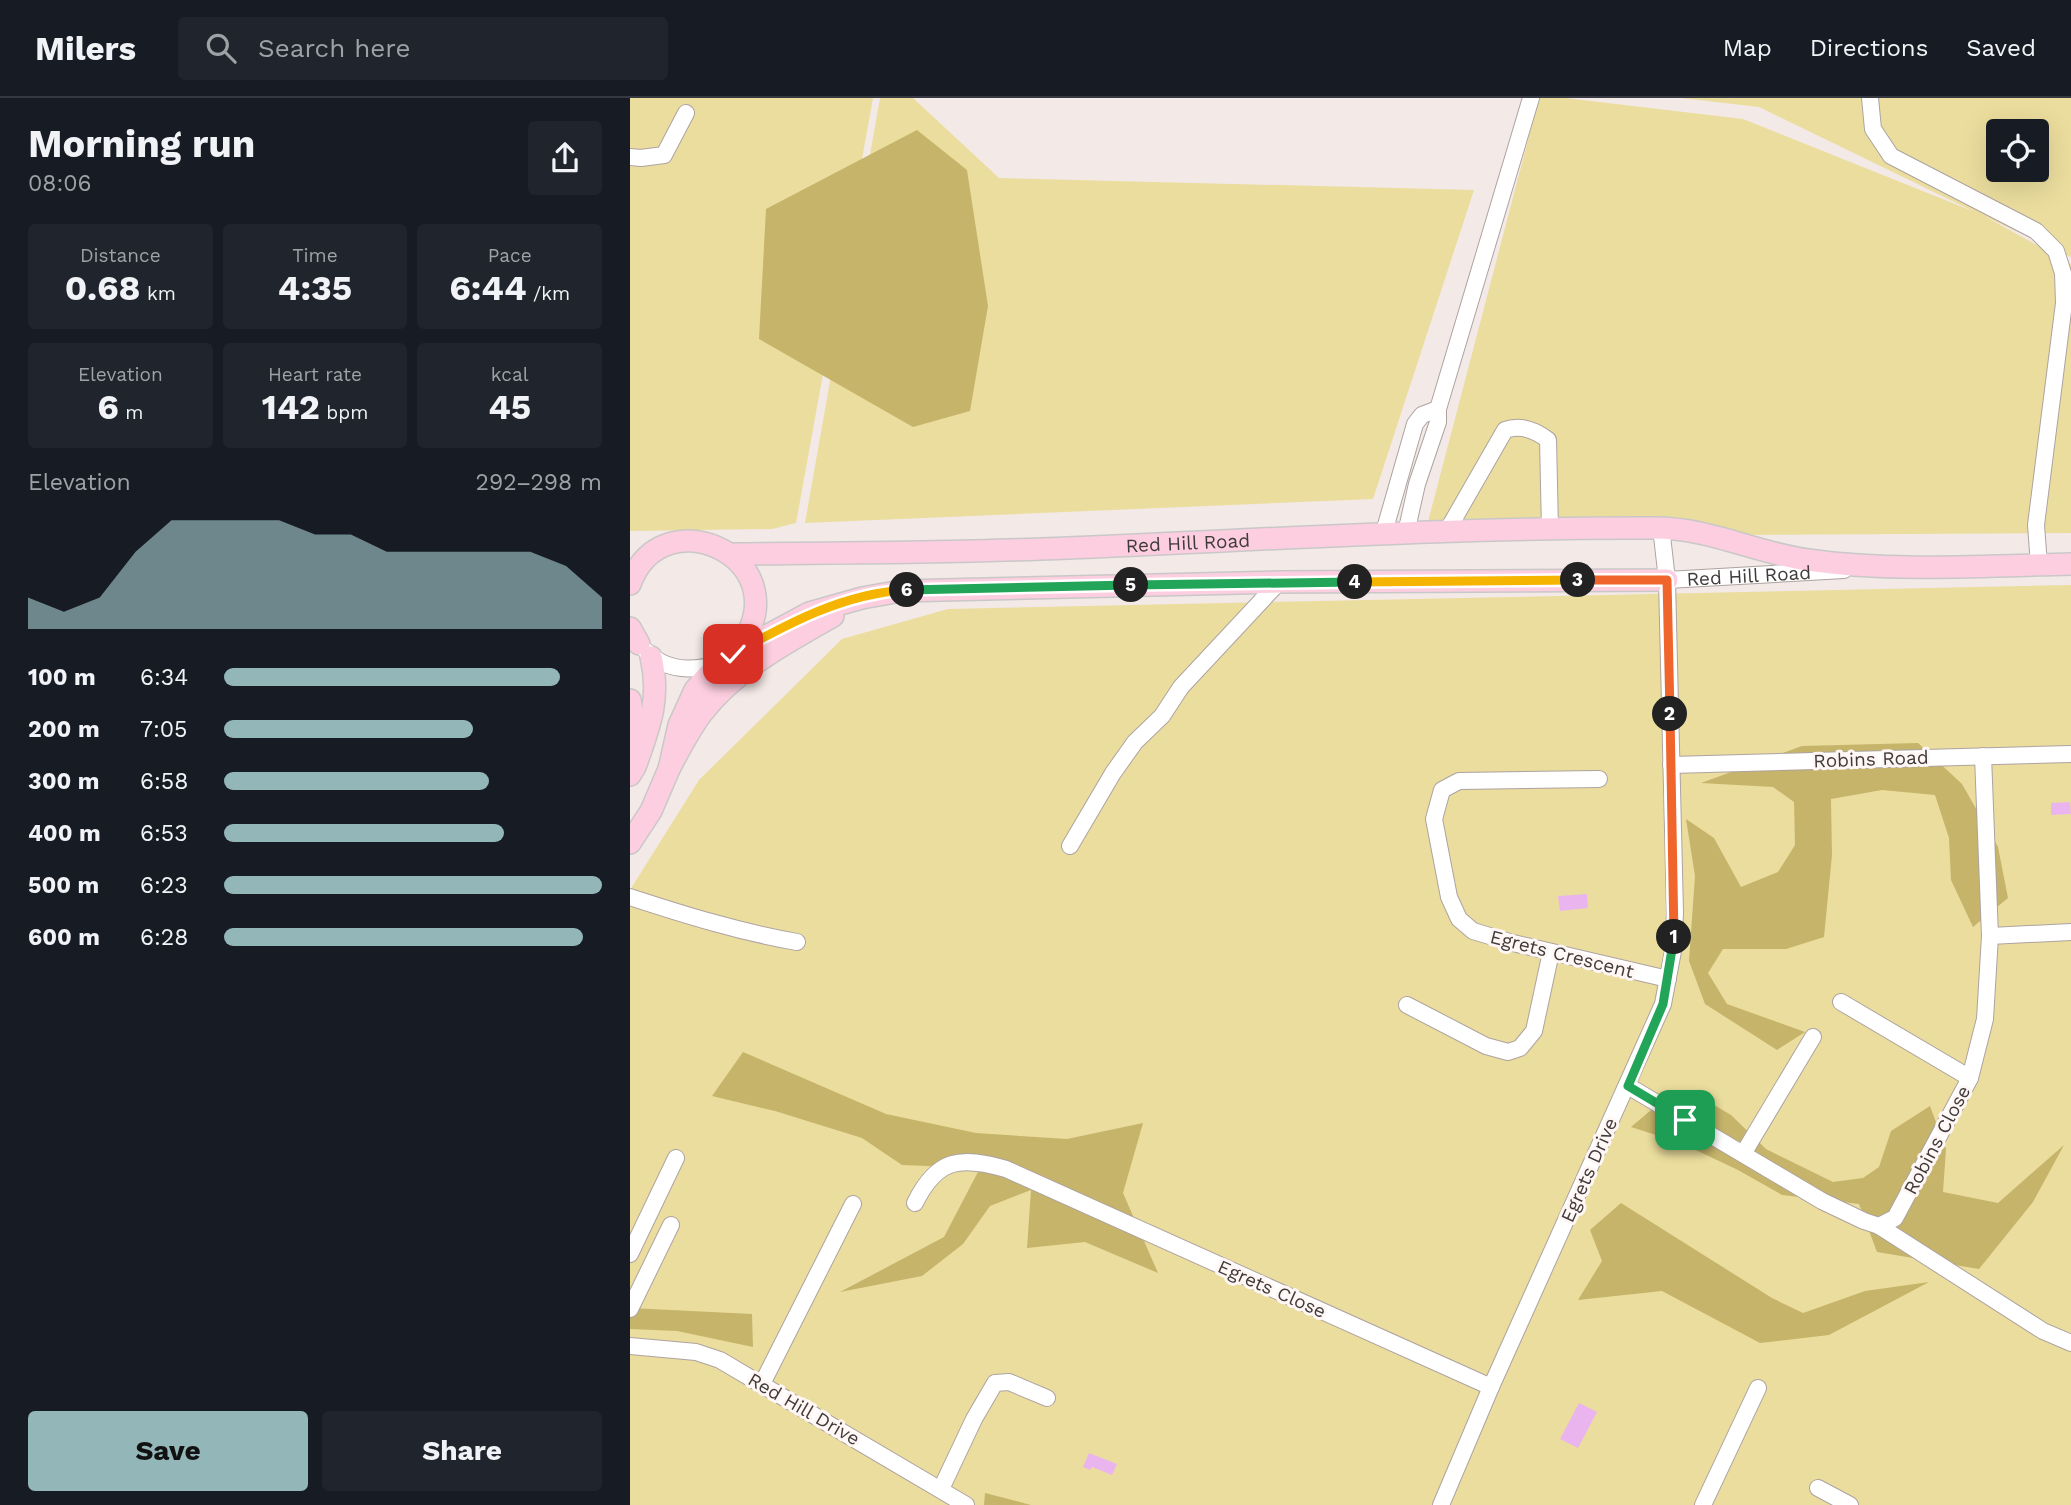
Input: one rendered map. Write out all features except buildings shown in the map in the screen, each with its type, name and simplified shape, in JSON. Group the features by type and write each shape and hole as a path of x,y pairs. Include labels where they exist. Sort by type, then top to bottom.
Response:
{"main road":[{"name":"Red Hill Road","path":"730,554 1040,549 1384,532 1661,527 1723,538 1805,560 1895,566 2071,564"},
{"path":"630,551 660,548 677,542 696,541 714,545 730,554 744,568 753,586 756,605 753,624 726,659 695,690 679,725 669,769"},
{"path":"630,584 645,559 660,548"},
{"name":"Red Hill Road","path":"726,659 809,613 862,598 901,591 1279,582 1667,580"},
{"path":"630,843 651,811 669,769 693,725 718,694 770,654 862,598"},
{"path":"633,771 653,711 657,689 638,642"},
{"path":"630,700 635,727 633,771"}],"street":[{"path":"1406,533 1417,484 1437,422 1437,408 1531,98"},
{"path":"1870,98 1873,129 1891,156 2036,230 2056,251 2063,272 2064,303 2036,525 2039,565"},
{"path":"630,157 664,155 685,113"},
{"path":"1384,532 1415,424 1422,415 1437,408"},
{"path":"1447,531 1505,430 1515,426 1538,432 1548,440 1550,529"},
{"name":"Egrets Drive","path":"1441,1505 1663,1004 1673,951 1675,913 1667,580 1661,527"},
{"name":"Red Hill Road","path":"1667,580 1800,574 1895,566"},
{"path":"1070,846 1112,773 1135,742 1162,716 1181,687 1279,582"},
{"path":"638,642 667,665 684,669 701,669 726,659"},
{"name":"Robins Road","path":"1671,765 2071,754"},
{"name":"Robins Close","path":"1879,1226 1895,1218 1969,1078 1985,1019 1990,936 1983,756"},
{"name":"Egrets Crescent","path":"1599,779 1459,781 1443,790 1434,819 1450,897 1459,919 1473,931 1668,979"},
{"path":"630,897 696,919 797,943"},
{"path":"1990,936 2071,932"},
{"path":"1407,1004 1486,1046 1508,1052 1520,1048 1534,1031 1551,952"},
{"path":"1841,1002 1969,1078"},
{"path":"1743,1154 1813,1037"},
{"path":"1628,1086 1822,1201 1879,1226 2043,1331 2071,1343"},
{"path":"630,1254 676,1158"},
{"name":"Egrets Close","path":"915,1203 925,1183 941,1168 960,1163 983,1163 1006,1170 1491,1387"},
{"path":"762,1384 853,1204"},
{"path":"630,1309 671,1225"},
{"name":"Red Hill Drive","path":"630,1346 695,1352 720,1360 966,1505"},
{"path":"941,1489 974,1419 995,1383 1009,1382 1047,1398"},
{"path":"1703,1505 1758,1388"},
{"path":"1818,1488 1850,1505"}],"shaded area":[{"path":"630,98 873,98 796,523 772,529 630,531"},
{"path":"880,98 913,98 999,178 1474,190 1373,499 805,523"},
{"path":"1539,98 1565,98 1743,119 1975,212 1759,107 1681,98 2071,98 2071,257 1984,216 2071,264 2071,533 1424,537"},
{"path":"917,130 967,170 988,306 970,411 913,427 759,339 766,209"},
{"path":"2071,585 2071,1505 630,1505 630,890 699,780 842,639 948,609"},
{"path":"1918,743 1962,784 1998,847 2008,898 1973,927 1951,880 1949,838 1935,795 1882,790 1831,799 1832,855 1824,937 1786,949 1723,949 1708,973 1727,1004 1805,1032 1777,1050 1705,1004 1689,961 1695,876 1686,819 1714,838 1741,887 1778,872 1795,845 1794,802 1773,787 1701,783 1802,746"},
{"path":"2070,802 2071,814 2051,815 2051,803"},
{"path":"1587,894 1588,908 1560,911 1558,896"},
{"path":"743,1052 886,1114 976,1133 1067,1139 1143,1123 1123,1193 1158,1273 1085,1242 1027,1248 1031,1190 990,1206 963,1244 922,1276 840,1292 944,1237 980,1168 902,1165 862,1138 775,1111 712,1096"},
{"path":"1670,1094 1707,1101 1731,1115 1766,1149 1833,1182 1863,1178 1879,1167 1891,1131 1930,1106 1946,1149 1943,1192 1998,1203 2064,1145 2033,1202 1979,1269 1877,1252 1859,1204 1782,1195 1681,1143 1631,1127"},
{"path":"1621,1203 1772,1298 1803,1313 1865,1291 1929,1282 1829,1335 1760,1343 1662,1291 1578,1300 1602,1261 1590,1230"},
{"path":"630,1308 752,1314 753,1347 677,1331 630,1329"},
{"path":"1579,1403 1597,1412 1578,1448 1560,1439"},
{"path":"1089,1453 1117,1464 1112,1475 1092,1467 1090,1470 1083,1467"},
{"path":"985,1493 1031,1505 984,1505"}],"route":[{"path":"733,654 809,613 862,598 901,591 1279,582 1667,580 1675,913 1673,951 1663,1004 1628,1086 1685,1120"}]}
